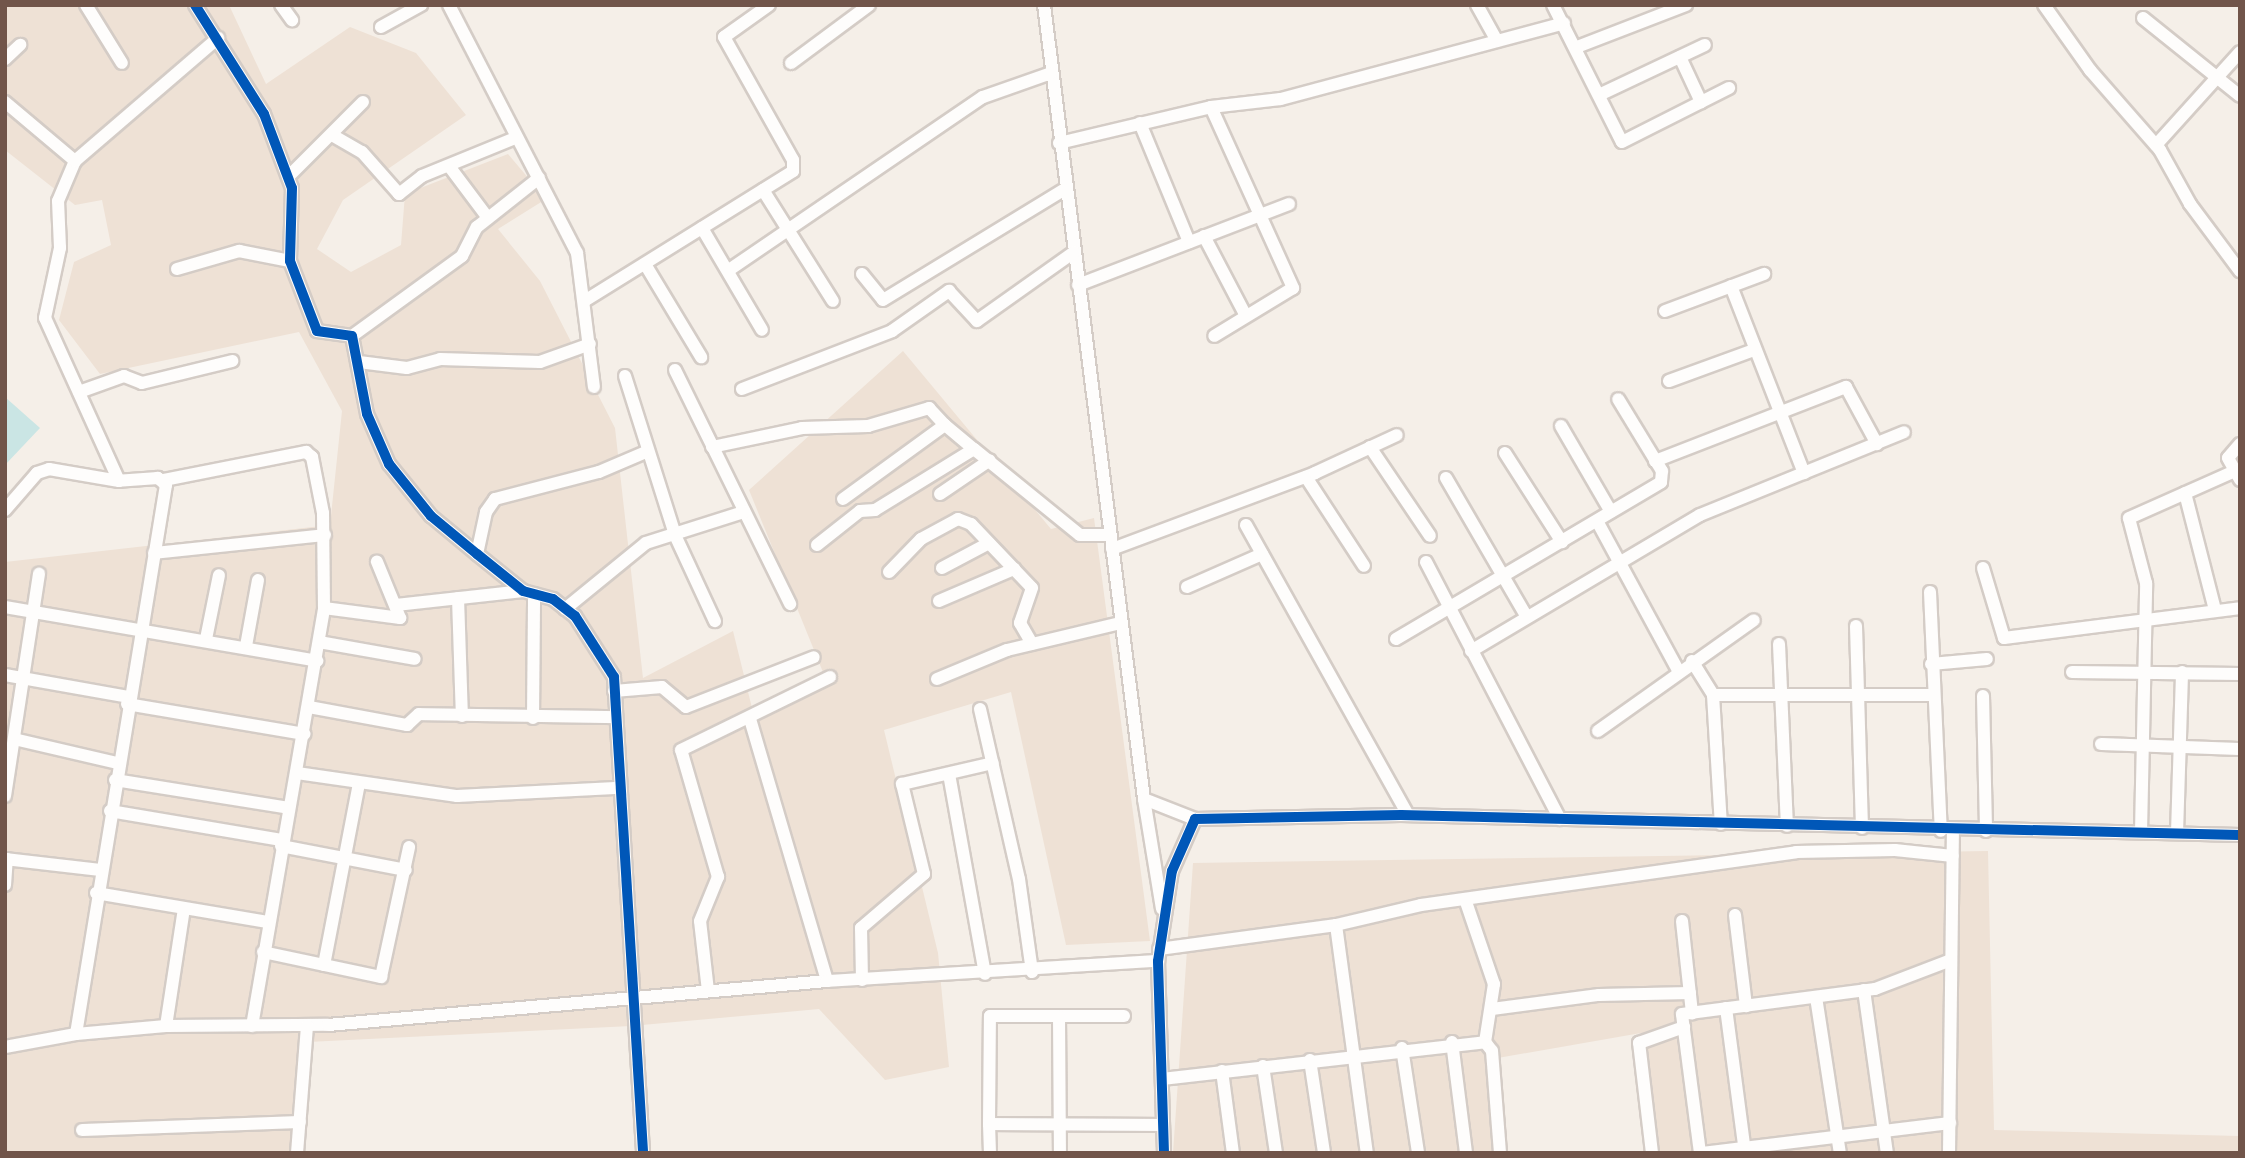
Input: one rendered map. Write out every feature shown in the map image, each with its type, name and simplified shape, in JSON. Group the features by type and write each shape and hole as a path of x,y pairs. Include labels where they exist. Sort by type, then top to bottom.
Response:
{"street":[{"path":"86,5 122,63"},
{"path":"195,5 264,114 288,177 295,221 290,261 317,331 352,336 462,257 469,238 488,218 539,178"},
{"path":"281,5 292,20"},
{"path":"381,27 421,5"},
{"path":"449,5 515,138 539,178 577,253 586,300 594,387"},
{"path":"586,300 793,171 793,160 724,37 769,5"},
{"path":"791,63 869,5"},
{"path":"1044,5 1120,623 1163,917"},
{"path":"1477,5 1497,41"},
{"path":"1553,5 1577,47 1622,142 1729,88"},
{"path":"1577,47 1686,5"},
{"path":"2044,5 2090,70 2156,145 2238,264"},
{"path":"2143,18 2240,96"},
{"path":"1059,143 1211,107 1281,99 1564,23"},
{"path":"119,481 45,318 60,248 58,201 75,161 218,38"},
{"path":"5,59 20,45"},
{"path":"1599,95 1705,45"},
{"path":"2156,145 2240,52"},
{"path":"1680,57 1701,102"},
{"path":"729,270 790,232 983,97 1051,73"},
{"path":"5,102 75,161"},
{"path":"288,177 363,102"},
{"path":"1211,107 1258,216 1293,288 1214,336"},
{"path":"1140,123 1189,242"},
{"path":"332,135 362,152 399,194 422,176 515,138"},
{"path":"449,166 488,218"},
{"path":"862,274 884,300 1065,189"},
{"path":"763,190 833,301"},
{"path":"1078,285 1289,204"},
{"path":"702,228 762,330"},
{"path":"1204,236 1246,316"},
{"path":"177,269 239,251 290,261"},
{"path":"743,389 891,331 949,291 977,321 1074,252"},
{"path":"645,264 701,357"},
{"path":"1665,311 1764,275"},
{"path":"1731,286 1777,413 1804,473"},
{"path":"352,336 367,414 389,464 431,516 477,554 529,593 565,609 598,648 614,677 616,788 643,1153"},
{"path":"359,362 407,368 452,358 540,362 590,344"},
{"path":"1669,380 1754,350"},
{"path":"79,392 124,376 142,383 232,361"},
{"path":"675,370 790,604"},
{"path":"625,376 646,452 676,535 715,621"},
{"path":"1655,461 1846,387 1877,444"},
{"path":"1396,639 1661,482 1655,461 1618,399"},
{"path":"712,447 802,428 868,426 929,408 945,425 1080,535 1110,535"},
{"path":"843,499 945,425"},
{"path":"1561,426 1611,512"},
{"path":"1471,652 1620,560 1700,515 1905,432"},
{"path":"1112,549 1306,477 1397,435"},
{"path":"2141,832 2146,616 2144,563 2129,518 2237,476 2228,458 2240,444"},
{"path":"1370,447 1430,536"},
{"path":"5,510 37,473 49,469 119,481 164,480 300,449 312,457 325,534 324,608 297,773 281,843 252,1026"},
{"path":"817,545 860,511 875,510 974,449"},
{"path":"477,554 486,512 495,499 599,472 646,452"},
{"path":"1505,453 1562,542"},
{"path":"940,494 990,460"},
{"path":"1306,477 1364,566"},
{"path":"1446,478 1527,617"},
{"path":"76,1034 96,893 164,480"},
{"path":"2185,494 2215,610"},
{"path":"565,609 618,560 646,542 744,512"},
{"path":"889,572 921,540 958,519 971,524 1032,588 1020,623 1032,644"},
{"path":"1597,521 1678,670"},
{"path":"1246,524 1408,815"},
{"path":"154,552 325,534"},
{"path":"942,568 989,543"},
{"path":"1187,587 1262,554"},
{"path":"324,608 400,618 377,562"},
{"path":"1426,562 1560,819"},
{"path":"1983,568 2004,638 2146,616 2240,608"},
{"path":"939,601 1014,569"},
{"path":"5,796 39,575"},
{"path":"206,639 219,575"},
{"path":"246,646 258,580"},
{"path":"1930,592 1933,695 1947,831 1953,856 1950,1153"},
{"path":"396,606 529,593"},
{"path":"529,593 533,719"},
{"path":"458,598 462,716"},
{"path":"5,607 206,639 317,660"},
{"path":"1598,730 1678,670 1754,620"},
{"path":"937,679 983,657 1120,623"},
{"path":"1856,626 1862,828"},
{"path":"319,642 415,659"},
{"path":"1779,644 1787,826"},
{"path":"614,691 662,687 686,707 814,657"},
{"path":"1931,664 1987,659"},
{"path":"1692,661 1713,695 1721,824"},
{"path":"2072,672 2240,674"},
{"path":"2177,833 2182,672"},
{"path":"5,675 304,734"},
{"path":"708,991 700,921 718,877 681,750 750,719 830,677"},
{"path":"1713,695 1933,695"},
{"path":"1983,696 1986,831"},
{"path":"309,707 407,725 419,714 533,719 615,717"},
{"path":"980,709 1019,879 1032,972"},
{"path":"750,719 827,981"},
{"path":"14,739 117,763"},
{"path":"2101,744 2240,749"},
{"path":"862,980 861,928 923,874 900,788 993,763"},
{"path":"297,773 457,796 616,788"},
{"path":"949,774 985,974"},
{"path":"115,780 289,808"},
{"path":"324,965 359,784"},
{"path":"1144,799 1195,819 1408,815 1947,831 2240,835"},
{"path":"110,811 406,870"},
{"path":"1164,1153 1159,955 1172,871 1195,819"},
{"path":"263,952 376,977 385,974 410,847"},
{"path":"5,1047 76,1034 166,1026 307,1025 827,981 1032,972 1159,955 1336,925 1465,899 1796,852 1895,850 1953,856"},
{"path":"5,885 6,859 100,870"},
{"path":"96,893 268,922"},
{"path":"1465,899 1491,967 1492,1009 1485,1042 1492,1051 1500,1153"},
{"path":"166,1026 184,908"},
{"path":"1735,915 1746,1006"},
{"path":"1682,921 1692,1013"},
{"path":"1336,925 1367,1153"},
{"path":"1950,1123 1838,1136 1792,1147 1701,1153 1682,1014 1864,990 1951,960"},
{"path":"1864,990 1887,1153"},
{"path":"1492,1009 1599,995 1690,993"},
{"path":"1816,997 1840,1153"},
{"path":"1726,1008 1745,1150"},
{"path":"990,1153 990,1016 1124,1016"},
{"path":"1059,1016 1060,1153"},
{"path":"297,1153 307,1025"},
{"path":"1652,1153 1639,1043 1684,1027"},
{"path":"1162,1079 1452,1042 1485,1042"},
{"path":"1452,1042 1466,1153"},
{"path":"1402,1048 1418,1153"},
{"path":"1310,1060 1324,1153"},
{"path":"1263,1066 1276,1153"},
{"path":"1222,1071 1233,1153"},
{"path":"82,1130 300,1122"},
{"path":"989,1124 1163,1125"}],"shaded area":[{"path":"5,5 229,5 266,84 350,27 416,53 466,115 343,200 317,249 351,272 401,245 405,194 508,154 546,199 498,229 540,281 615,428 643,678 733,631 753,712 827,682 749,490 903,351 1051,529 1094,518 1150,941 1066,945 1011,692 884,730 938,953 949,1067 885,1080 819,1009 631,1026 308,1042 300,1153 5,1153 5,562 330,525 342,411 299,332 100,374 59,320 74,262 111,245 102,200 75,205 5,150"},
{"path":"1988,851 1994,1130 2240,1136 2240,1153 1657,1153 1641,1033 1492,1059 1499,1153 1173,1153 1193,863"}],"water":[{"path":"5,397 40,428 5,465"}],"cycle path":[{"path":"195,5 264,114 292,188 290,261 317,331 352,336 367,414 389,464 431,516 477,554 523,591 553,599 575,616 614,677 643,1153"},
{"path":"1164,1153 1158,961 1172,871 1195,819 1401,815 2240,835"}]}
